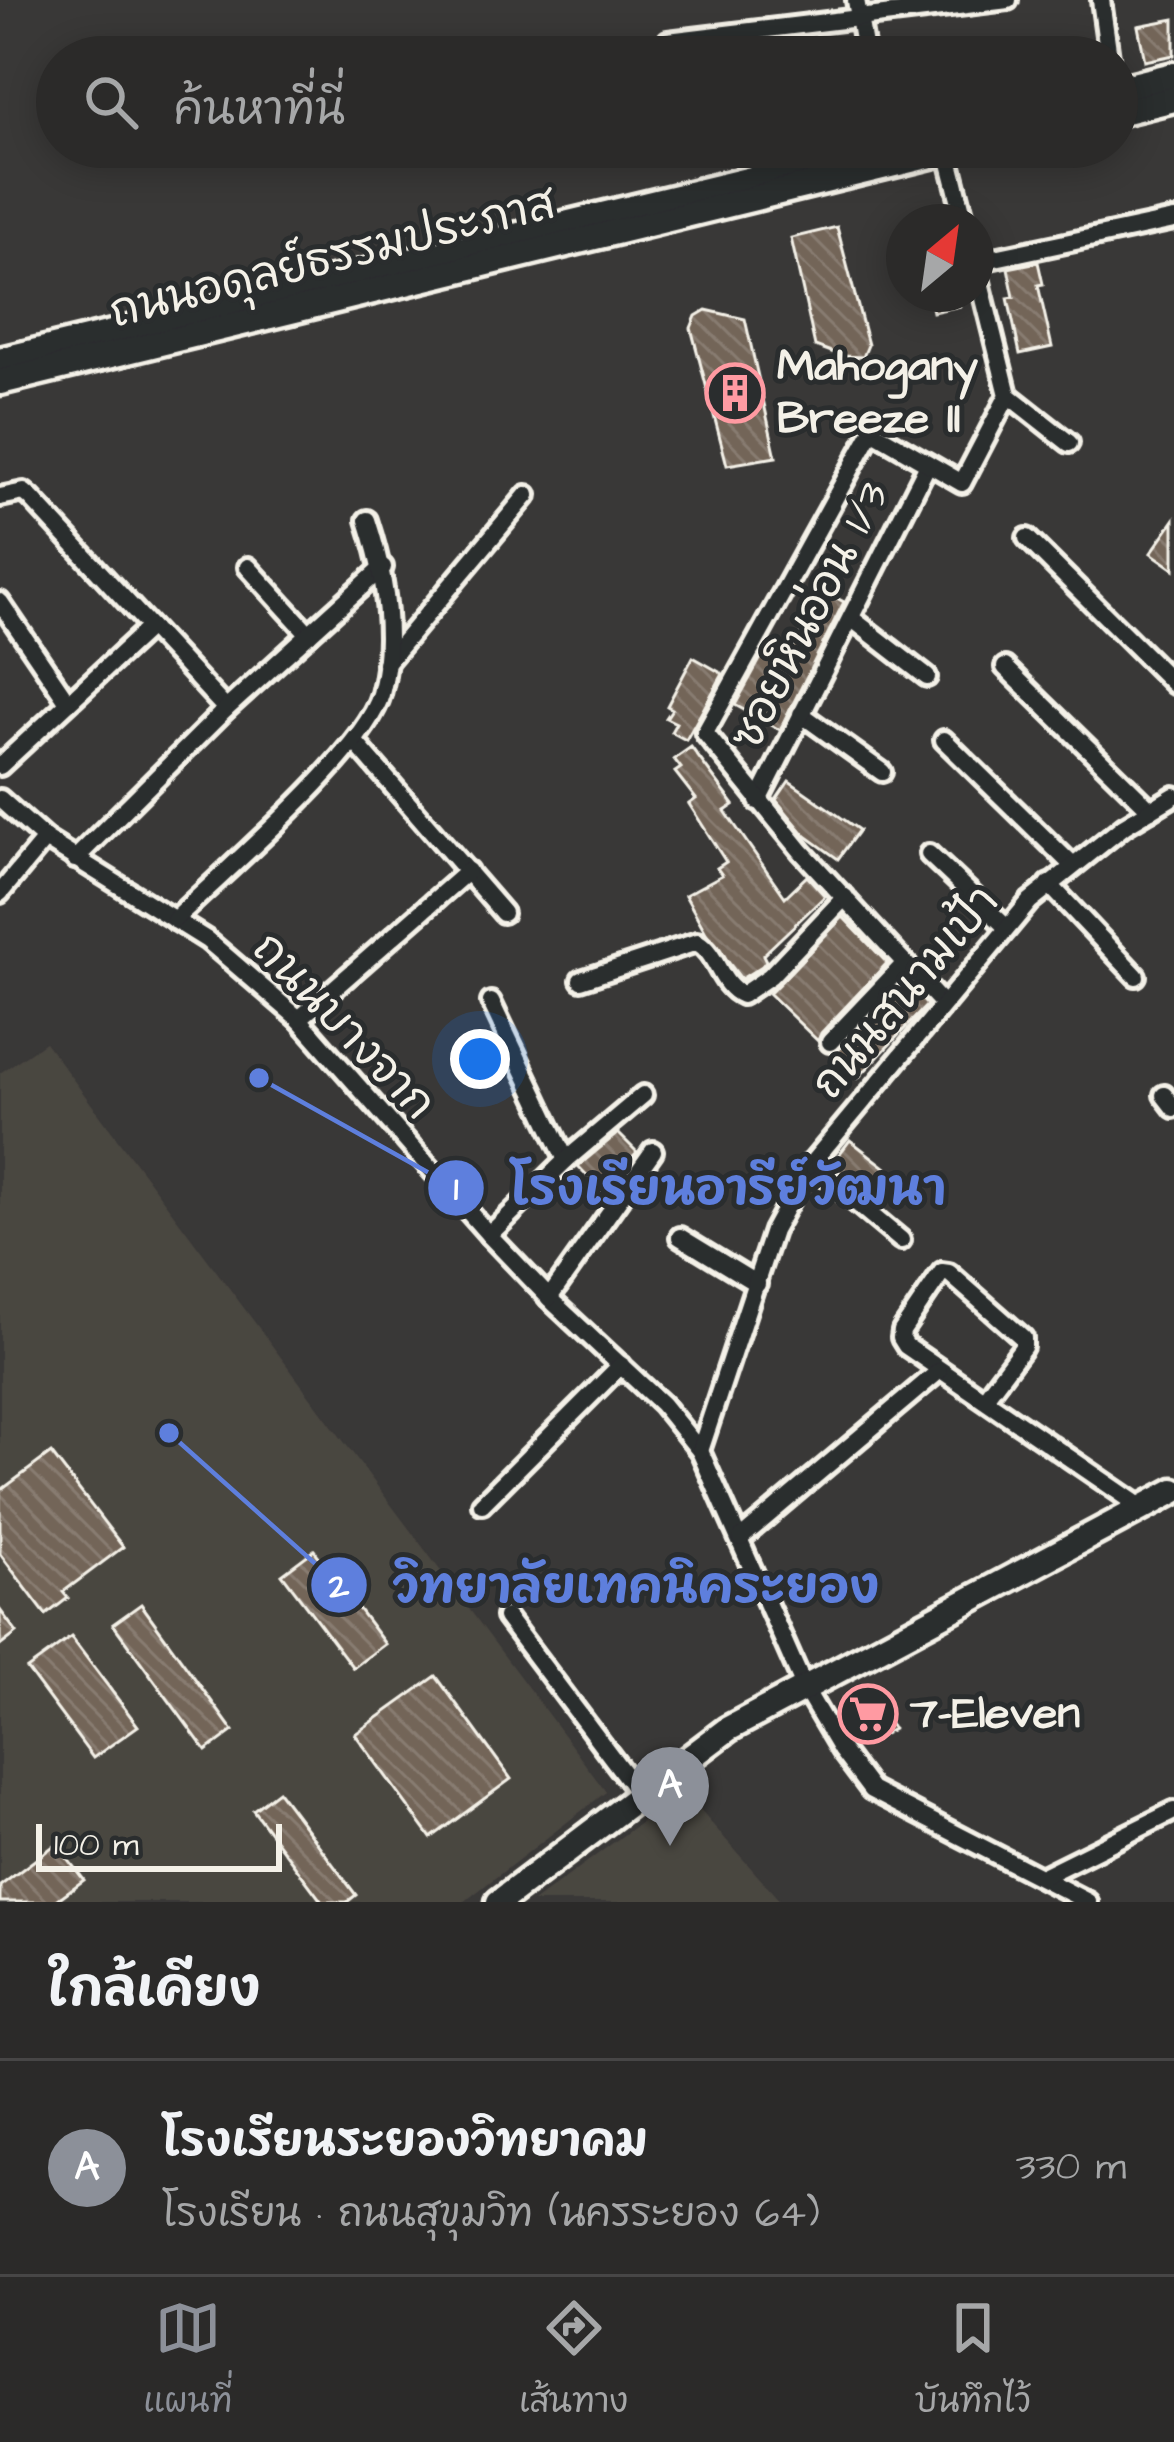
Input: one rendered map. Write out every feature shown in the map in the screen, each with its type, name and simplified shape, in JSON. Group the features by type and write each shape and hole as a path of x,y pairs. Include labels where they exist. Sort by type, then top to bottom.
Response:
{"street":[{"path":"856,0 862,36"},
{"path":"713,36 1008,0"},
{"path":"1101,0 1106,36"},
{"path":"1138,83 1174,75"},
{"path":"1138,108 1174,100"},
{"name":"ถนนอดุลย์ธรรมประภาส","path":"0,382 804,168"},
{"name":"ถนนอดุลย์ธรรมประภาส","path":"0,360 367,283 865,168"},
{"path":"956,168 962,204"},
{"path":"994,260 1174,220"},
{"path":"988,312 1008,395 1069,443"},
{"path":"942,1003 758,801 705,733 872,431 962,483 1008,395"},
{"name":"ซอยหินอ่อน 1/3","path":"758,801 928,464"},
{"path":"0,496 24,493 226,709"},
{"path":"386,664 527,495"},
{"path":"174,920 354,741 380,697 386,664 383,567 367,520"},
{"path":"1027,538 1174,684"},
{"path":"248,567 309,634"},
{"path":"75,859 226,709 383,567"},
{"path":"0,602 68,702"},
{"path":"851,618 927,677"},
{"path":"0,766 150,627"},
{"path":"1005,667 1150,810"},
{"path":"801,714 882,772"},
{"path":"944,740 1072,866"},
{"path":"354,741 503,913"},
{"name":"ถนนสนามเป้า","path":"700,1451 773,1231 811,1164 942,1003 1049,884 1173,798"},
{"name":"ถนนบางจาก","path":"0,799 46,839 240,966 299,1019 488,1235 662,1404 700,1451"},
{"path":"0,893 46,839"},
{"path":"929,854 1007,928"},
{"path":"299,1019 467,871"},
{"path":"1049,884 1136,976"},
{"path":"581,980 697,942 705,946 732,991 742,995 770,976 845,898"},
{"path":"830,1042 905,963"},
{"path":"490,1002 566,1160"},
{"path":"488,1235 643,1095"},
{"path":"549,1298 653,1150"},
{"path":"811,1164 901,1240"},
{"path":"680,1237 757,1284"},
{"path":"984,1399 1024,1338 949,1274 936,1276 902,1331 906,1346 1142,1507"},
{"path":"482,1504 620,1365"},
{"path":"741,1538 940,1371"},
{"path":"700,1451 805,1689 871,1790 1088,1902"},
{"path":"500,1902 728,1729 1174,1491"},
{"path":"506,1617 640,1796"},
{"path":"1041,1877 1174,1811"}],"shaded area":[{"path":"45,1042 606,1792 464,1902 0,1902 0,1073"},
{"path":"683,1791 781,1902 533,1902"}],"building":[{"path":"1174,19 1174,55 1145,61 1138,26"},
{"path":"837,227 868,345 863,357 842,356 815,346 791,238"},
{"path":"1038,262 1043,284 1038,285 1052,347 1020,354 1008,298 1014,297 1008,268"},
{"name":"Mahogany Breeze II","path":"706,310 745,319 776,457 727,465 691,328 696,316"},
{"path":"1174,520 1174,569 1151,553"},
{"path":"825,592 844,602 780,730 735,705 768,645 788,657"},
{"path":"693,657 723,674 686,740 671,732 676,723 666,718 672,709 667,706"},
{"path":"691,747 734,805 725,811 785,897 807,876 825,896 763,955 762,966 741,979 706,933 685,895 722,875 717,868 726,862 689,804 696,799 675,772 681,768 674,759"},
{"path":"789,781 859,830 838,859 806,836 776,800"},
{"path":"843,917 887,963 818,1041 769,994"},
{"path":"905,982 927,1005 858,1078 834,1054"},
{"path":"618,1133 637,1152 601,1190 578,1166"},
{"path":"850,1140 894,1174 874,1201 831,1165"},
{"path":"51,1453 123,1547 63,1592 68,1598 46,1615 0,1554 0,1491"},
{"path":"314,1550 385,1644 353,1668 282,1574"},
{"path":"141,1604 233,1731 206,1751 113,1624"},
{"path":"0,1610 17,1633 0,1646"},
{"path":"71,1637 138,1726 93,1758 27,1669"},
{"path":"436,1676 511,1779 431,1838 355,1734"},
{"name":"7-Eleven","path":"871,1685 893,1729 866,1743 843,1698"},
{"path":"278,1791 356,1895 347,1902 322,1902 253,1810"},
{"path":"56,1844 84,1880 54,1902 0,1902 0,1886"}],"place":[{"name":"Mahogany Breeze II","path":"735,393"},
{"name":"โรงเรียนอารีย์วัฒนา","path":"259,1078"},
{"name":"วิทยาลัยเทคนิคระยอง","path":"169,1433"},
{"name":"7-Eleven","path":"868,1714"},
{"name":"โรงเรียนระยองวิทยาคม","path":"670,1846"}]}
